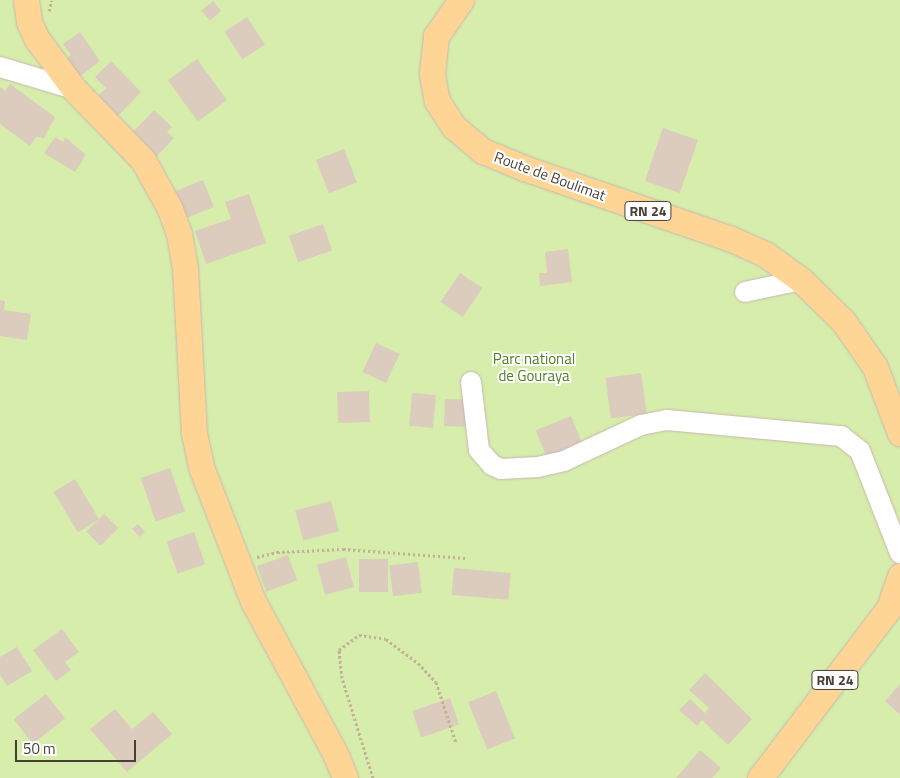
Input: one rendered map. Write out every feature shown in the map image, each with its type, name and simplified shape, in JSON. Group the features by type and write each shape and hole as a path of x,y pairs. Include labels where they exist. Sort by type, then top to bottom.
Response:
{"main road":[{"path":"26,0 29,22 38,39 74,89 143,160 170,209 179,234 185,268 194,433 214,506 253,601 334,753 345,778"},
{"name":"Route de Boulimat","path":"461,0 436,36 432,74 437,101 454,127 483,151 729,238 765,254 801,280 843,321 875,367 900,433"},
{"name":"RN 24","path":"760,778 889,608 900,576"}],"street":[{"path":"0,66 74,89"},
{"path":"745,292 801,280"},
{"path":"471,382 479,450 492,466 501,469 551,464 642,425 667,420 841,436 860,451 900,553"}],"path":[{"path":"237,562 277,552 343,549 466,558"},
{"path":"373,778 342,678 339,650 359,635 386,639 418,663 436,682 456,743"}],"green space":[{"name":"Parc national de Gouraya","path":"0,0 900,0 900,778 0,778"}],"building":[{"path":"213,1 221,11 210,21 201,10"},
{"path":"247,17 265,45 242,59 224,32"},
{"path":"80,32 100,61 78,78 65,59 71,55 63,44"},
{"path":"197,59 227,100 198,121 168,80"},
{"path":"111,61 141,92 118,116 98,96 106,88 95,77"},
{"path":"10,84 55,117 44,138 36,137 30,146 0,124 0,87 5,91"},
{"path":"154,110 172,127 167,132 174,138 154,159 130,135"},
{"path":"663,128 698,140 680,193 645,181"},
{"path":"55,137 63,142 65,137 86,155 75,172 44,153"},
{"path":"344,149 357,183 329,193 316,160"},
{"path":"203,180 214,207 183,219 172,192"},
{"path":"249,194 266,243 206,264 195,231 231,219 225,202"},
{"path":"323,224 332,250 298,262 289,236"},
{"path":"568,249 572,282 540,286 539,273 547,273 545,252"},
{"path":"460,273 482,288 463,317 440,302"},
{"path":"0,300 5,301 4,310 31,314 27,340 0,336"},
{"path":"376,343 400,354 386,383 362,372"},
{"path":"641,373 647,414 611,419 605,378"},
{"path":"369,391 370,422 338,423 337,392"},
{"path":"412,393 436,395 433,428 409,426"},
{"path":"445,399 469,400 468,427 444,426"},
{"path":"571,416 583,446 548,460 536,430"},
{"path":"170,468 185,511 156,522 141,478"},
{"path":"75,479 99,519 78,532 54,492"},
{"path":"331,501 339,531 303,541 295,511"},
{"path":"104,514 118,528 100,546 86,532"},
{"path":"138,524 145,532 140,537 132,529"},
{"path":"194,532 205,564 178,574 167,541"},
{"path":"288,555 297,580 266,592 257,566"},
{"path":"346,557 354,587 325,595 317,565"},
{"path":"359,559 388,559 388,592 359,592"},
{"path":"418,562 422,593 393,596 389,566"},
{"path":"454,568 511,573 508,600 452,595"},
{"path":"62,629 79,652 65,662 71,670 56,681 33,650"},
{"path":"17,647 32,671 7,686 0,675 0,657"},
{"path":"705,673 752,719 728,745 702,720 697,726 679,710 690,699 705,713 709,708 689,690"},
{"path":"900,684 900,712 899,714 885,701"},
{"path":"496,691 515,738 487,750 468,702"},
{"path":"46,694 65,718 33,744 14,719"},
{"path":"450,698 459,724 421,737 412,711"},
{"path":"115,709 132,729 153,712 172,734 127,772 90,729"},
{"path":"700,750 721,768 712,778 676,778"}]}
